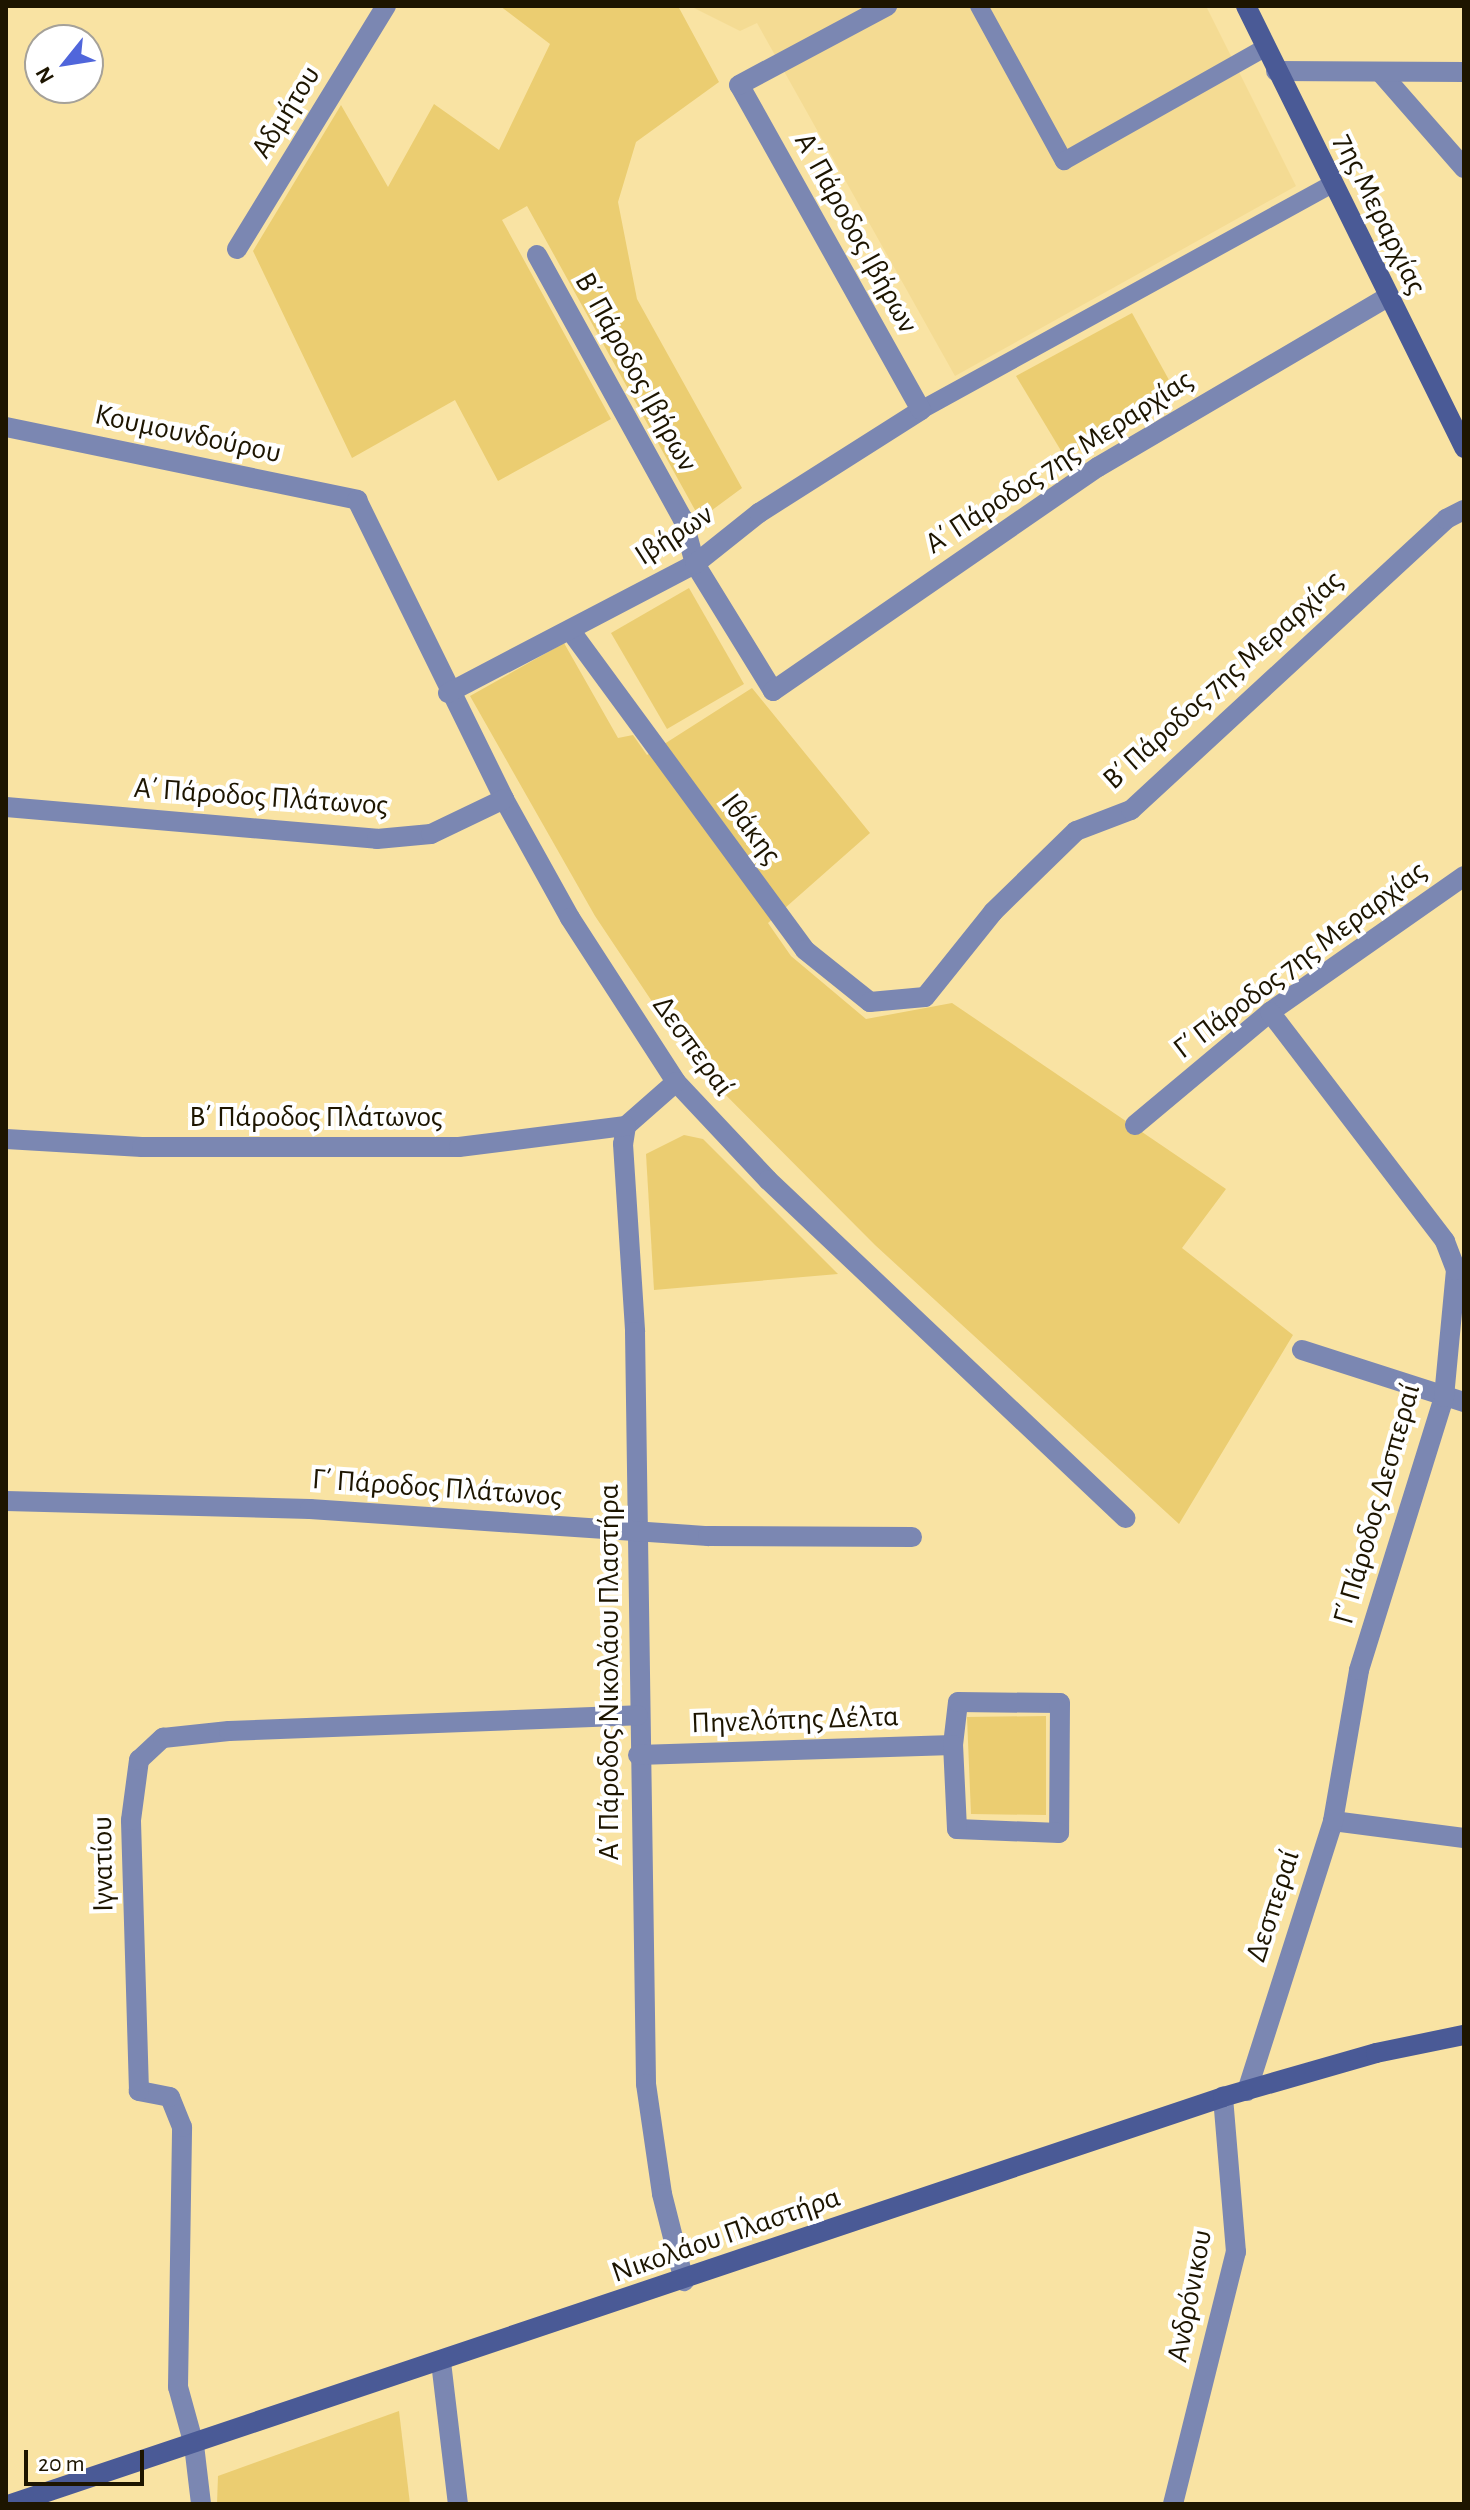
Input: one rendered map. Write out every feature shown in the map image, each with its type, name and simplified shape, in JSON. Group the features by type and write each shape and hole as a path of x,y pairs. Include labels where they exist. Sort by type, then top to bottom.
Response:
{"main road":[{"name":"7ης Μεραρχίας","path":"1246,6 1464,448"},
{"name":"Νικολάου Πλαστήρα","path":"11,2504 684,2281 1223,2097 1376,2053 1464,2035"}],"street":[{"name":"Αδμήτου","path":"237,249 386,6"},
{"name":"Α΄ Πάροδος Ιβήρων","path":"887,6 739,85 921,410"},
{"path":"1276,71 1464,72"},
{"path":"1380,72 1464,168"},
{"name":"Β΄ Πάροδος Ιβήρων","path":"537,255 683,519 695,564 773,691"},
{"name":"Α΄ Πάροδος 7ης Μεραρχίας","path":"773,691 1098,467 1388,297"},
{"name":"Ιβήρων","path":"448,693 695,564 759,513 921,410"},
{"name":"Κουμουνδούρου","path":"6,427 357,500"},
{"name":"Δεσπεραί","path":"357,500 448,693 504,799 570,918 676,1082 768,1180 1126,1518"},
{"name":"Β΄ Πάροδος 7ης Μεραρχίας","path":"925,997 993,912 1076,831 1131,810 1446,519 1464,510"},
{"name":"Ιθάκης","path":"570,630 805,950 870,1002 925,997"},
{"name":"Α΄ Πάροδος Πλάτωνος","path":"6,807 377,839 431,834 504,799"},
{"name":"Γ΄ Πάροδος 7ης Μεραρχίας","path":"1135,1125 1270,1012 1464,876"},
{"name":"Γ΄ Πάροδος Δεσπεραί","path":"1270,1012 1445,1241 1456,1270 1454,1400 1359,1670 1346,1737"},
{"path":"626,1126 676,1082"},
{"name":"Β΄ Πάροδος Πλάτωνος","path":"6,1139 142,1147 459,1147 626,1126"},
{"name":"Α΄ Πάροδος Νικολάου Πλαστήρα","path":"626,1126 639,1532 638,1755 646,2084 662,2194 684,2281"},
{"path":"1302,1350 1454,1400"},
{"name":"Γ΄ Πάροδος Πλάτωνος","path":"6,1501 310,1509 639,1532 912,1537"},
{"path":"958,1702 1060,1703 1059,1833 957,1829 953,1745 958,1702"},
{"name":"Ιγνατίου","path":"194,2445 178,2387 182,2127 170,2097 139,2091 131,1820 139,1760 163,1738 229,1731 638,1715"},
{"name":"Δεσπεραί","path":"1247,2091 1333,1821 1346,1737"},
{"name":"Πηνελόπης Δέλτα","path":"638,1755 953,1745"},
{"path":"1333,1821 1464,1838"},
{"name":"Ανδρόνικου","path":"1173,2504 1236,2252 1223,2097"},
{"path":"441,2362 458,2504"},
{"path":"194,2445 201,2504"}],"lane":[{"path":"979,6 1064,161 1266,47"},
{"path":"921,410 1332,184"}],"shaded area":[{"path":"500,6 678,6 719,82 636,142 618,202 637,299 742,488 700,519 527,206 502,220 611,419 498,481 455,400 352,458 253,251 341,105 388,187 434,104 499,150 550,44"},
{"path":"690,6 1206,6 1296,186 955,376 757,23 740,31"},
{"path":"1132,313 1174,389 1066,459 1016,376"},
{"path":"689,588 744,684 667,729 611,633"},
{"path":"564,643 618,738 633,735 647,755 752,688 870,833 768,923 791,956 866,1019 952,1003 1226,1189 1182,1248 1293,1335 1179,1524 875,1245 691,1060 595,916 470,696"},
{"path":"684,1135 703,1139 838,1274 654,1290 646,1154"},
{"path":"1046,1716 1046,1815 971,1814 967,1717"},
{"path":"399,2411 410,2504 217,2504 218,2476"}]}
